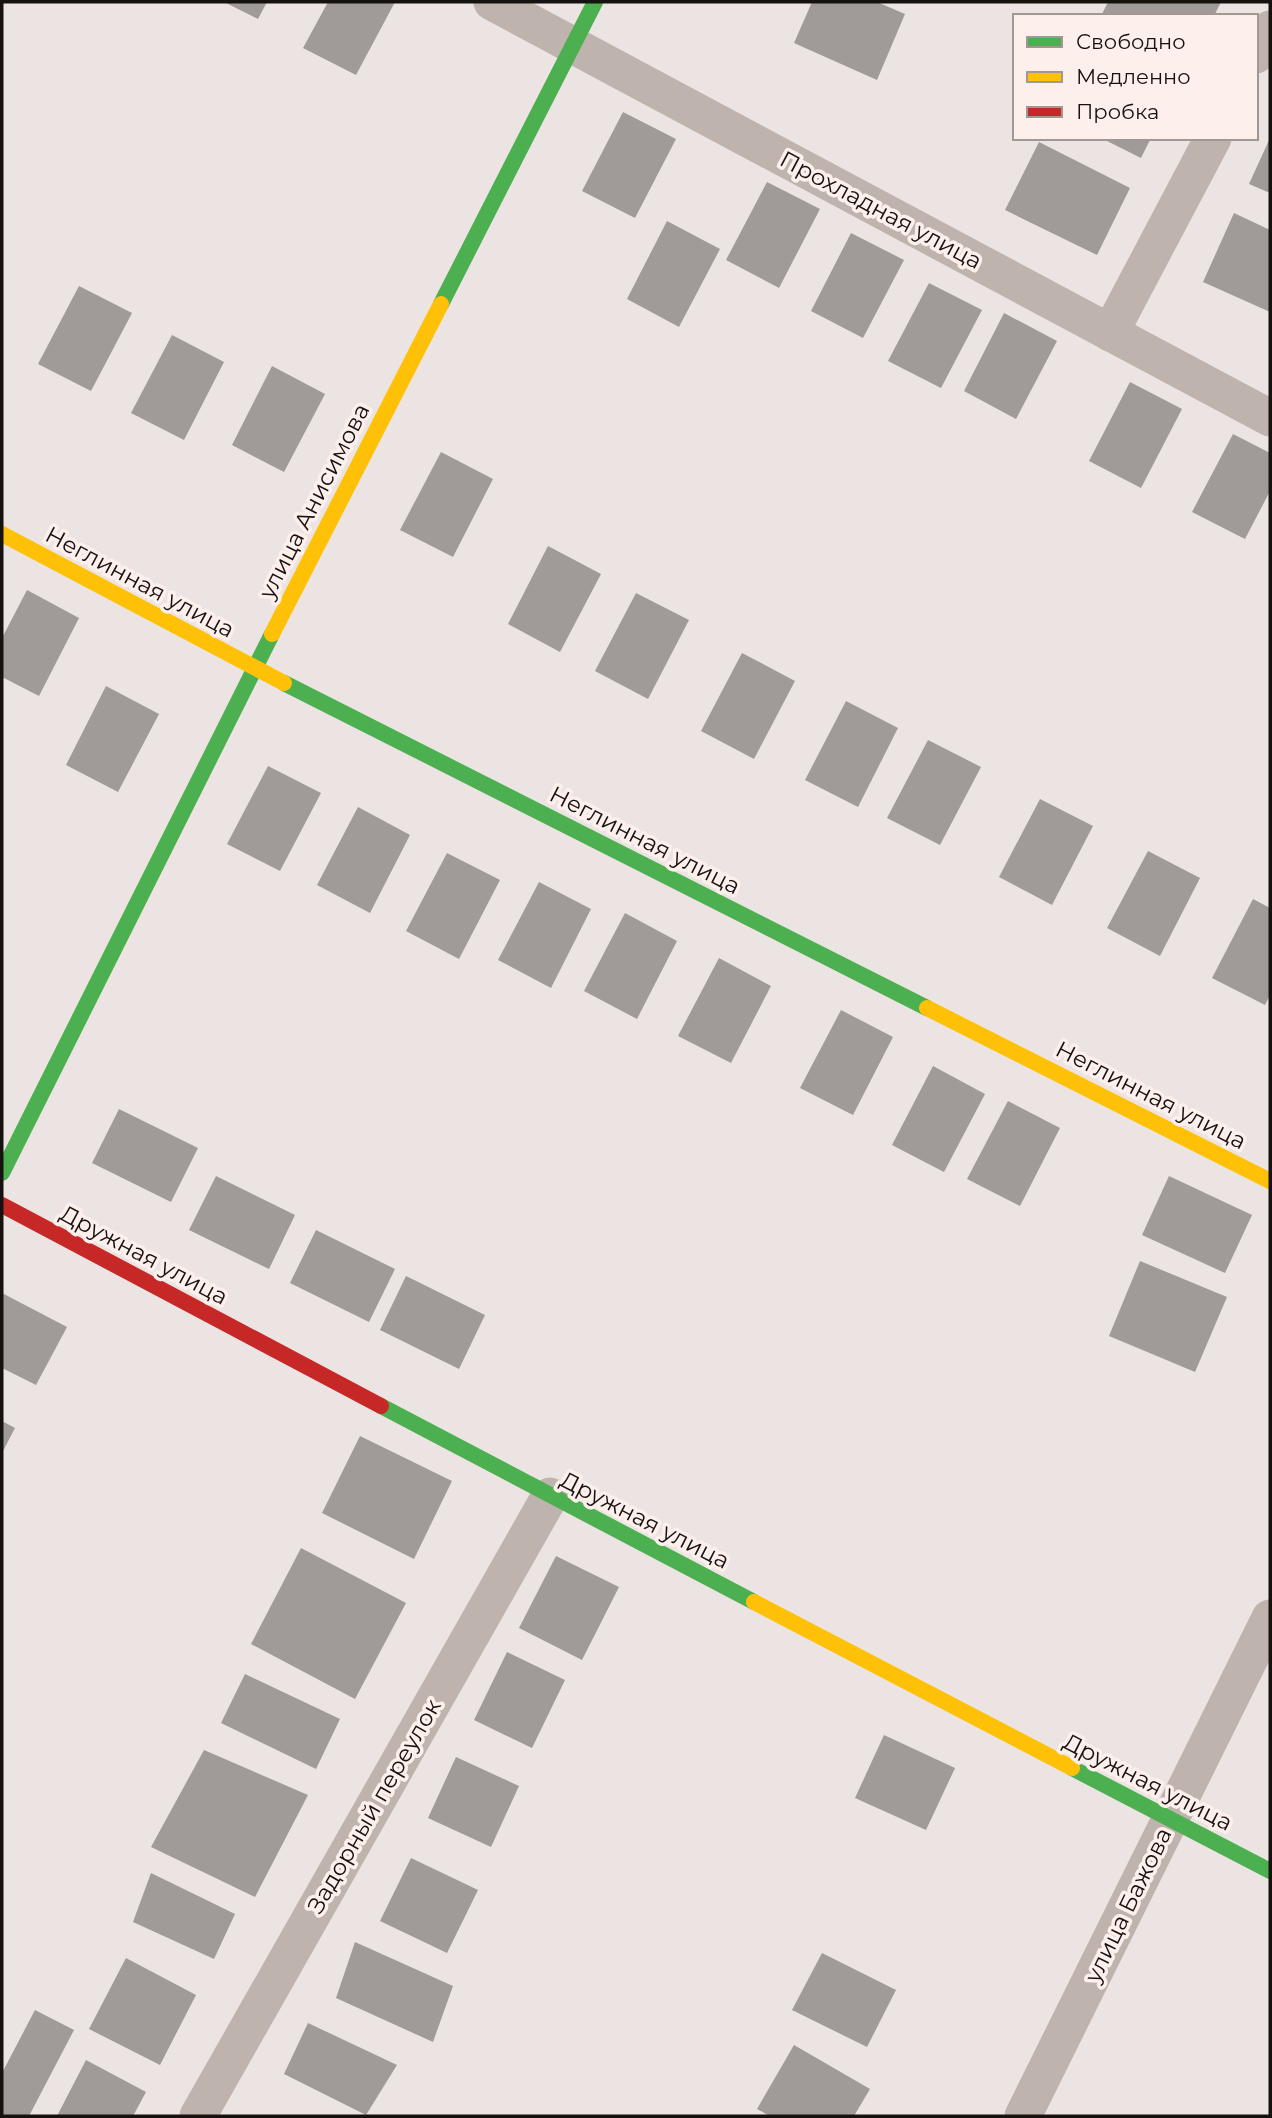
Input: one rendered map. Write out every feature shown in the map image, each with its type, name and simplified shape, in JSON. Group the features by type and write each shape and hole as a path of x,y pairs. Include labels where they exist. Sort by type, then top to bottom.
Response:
{"street":[{"name":"Прохладная улица","path":"492,2 1270,418"},
{"name":"улица Анисимова","path":"2,1173 255,668 595,2"},
{"path":"1258,51 1270,29"},
{"path":"1110,333 1212,140"},
{"name":"Неглинная улица","path":"2,534 255,668 1270,1181"},
{"name":"Дружная улица","path":"2,1205 550,1496 1270,1871"},
{"name":"Задорный переулок","path":"198,2116 550,1496"},
{"name":"улица Бажова","path":"1023,2116 1270,1618"}],"building":[{"path":"224,2 267,2 258,19"},
{"path":"328,2 395,2 356,75 303,48"},
{"path":"812,2 877,2 905,14 877,80 794,43"},
{"path":"1108,2 1221,2 1215,14 1102,14"},
{"path":"623,112 676,139 635,218 582,191"},
{"path":"1270,138 1270,193 1249,184"},
{"path":"1105,140 1150,140 1141,158"},
{"path":"1039,142 1130,188 1097,255 1005,210"},
{"path":"767,182 820,209 779,288 726,260"},
{"path":"1234,213 1270,230 1270,312 1203,282"},
{"path":"667,221 720,249 679,327 627,299"},
{"path":"851,233 904,260 863,338 811,311"},
{"path":"929,283 982,310 941,388 888,361"},
{"path":"79,286 132,313 91,391 38,364"},
{"path":"1004,313 1057,341 1016,419 964,391"},
{"path":"172,335 224,362 184,440 131,413"},
{"path":"272,366 325,394 284,472 232,445"},
{"path":"1130,382 1182,409 1141,488 1089,461"},
{"path":"1233,434 1270,453 1270,491 1245,539 1192,512"},
{"path":"441,452 493,479 453,557 400,530"},
{"path":"548,546 601,574 560,652 508,624"},
{"path":"27,590 79,618 39,696 2,677 2,638"},
{"path":"636,593 689,620 648,699 595,671"},
{"path":"742,653 795,681 754,759 701,731"},
{"path":"106,686 159,714 118,792 66,765"},
{"path":"846,701 898,728 858,807 805,780"},
{"path":"928,740 981,767 940,845 887,818"},
{"path":"268,766 321,793 280,871 227,844"},
{"path":"1040,799 1093,826 1052,905 999,877"},
{"path":"358,807 410,835 370,913 317,885"},
{"path":"1148,851 1200,878 1160,956 1107,928"},
{"path":"447,853 500,880 459,959 406,931"},
{"path":"539,882 591,909 551,988 498,960"},
{"path":"1253,899 1270,908 1270,995 1265,1005 1212,978"},
{"path":"625,913 677,941 637,1019 584,991"},
{"path":"719,958 771,986 731,1063 678,1036"},
{"path":"841,1010 893,1037 853,1115 800,1088"},
{"path":"933,1066 985,1094 944,1172 892,1145"},
{"path":"1008,1101 1060,1128 1020,1206 967,1179"},
{"path":"119,1109 198,1148 171,1202 92,1163"},
{"path":"216,1176 295,1215 269,1269 189,1230"},
{"path":"1169,1176 1252,1215 1225,1273 1142,1235"},
{"path":"316,1230 395,1269 369,1322 290,1283"},
{"path":"1140,1261 1227,1297 1195,1372 1109,1336"},
{"path":"406,1276 485,1315 459,1369 380,1330"},
{"path":"2,1293 67,1327 36,1385 2,1368"},
{"path":"2,1421 15,1428 2,1453"},
{"path":"360,1436 452,1481 414,1559 322,1513"},
{"path":"301,1548 406,1603 355,1699 251,1644"},
{"path":"556,1556 619,1587 582,1660 519,1628"},
{"path":"507,1652 565,1680 532,1748 474,1720"},
{"path":"245,1674 340,1719 316,1769 221,1723"},
{"path":"884,1735 955,1768 926,1830 855,1798"},
{"path":"204,1750 308,1795 255,1897 151,1847"},
{"path":"456,1757 519,1786 491,1847 428,1818"},
{"path":"411,1858 478,1890 447,1953 380,1921"},
{"path":"151,1873 235,1914 214,1959 133,1922"},
{"path":"355,1942 453,1986 433,2042 336,1998"},
{"path":"822,1953 896,1990 867,2047 792,2010"},
{"path":"126,1958 196,1995 160,2065 89,2029"},
{"path":"35,2010 74,2030 29,2116 6,2116 2,2114 2,2073"},
{"path":"308,2023 397,2065 366,2115 284,2074"},
{"path":"794,2045 870,2089 854,2116 770,2116 757,2109"},
{"path":"86,2060 146,2092 133,2116 57,2116"}],"traffic: fast":[{"path":"441,304 595,2"},
{"path":"2,1173 272,634"},
{"path":"284,683 927,1008"},
{"path":"381,1406 754,1602"},
{"path":"1072,1768 1270,1871"}],"traffic: slow":[{"path":"272,634 441,304"},
{"path":"2,534 284,683"},
{"path":"927,1008 1270,1181"},
{"path":"754,1602 1072,1768"}],"traffic: jam":[{"path":"2,1205 381,1406"}]}
